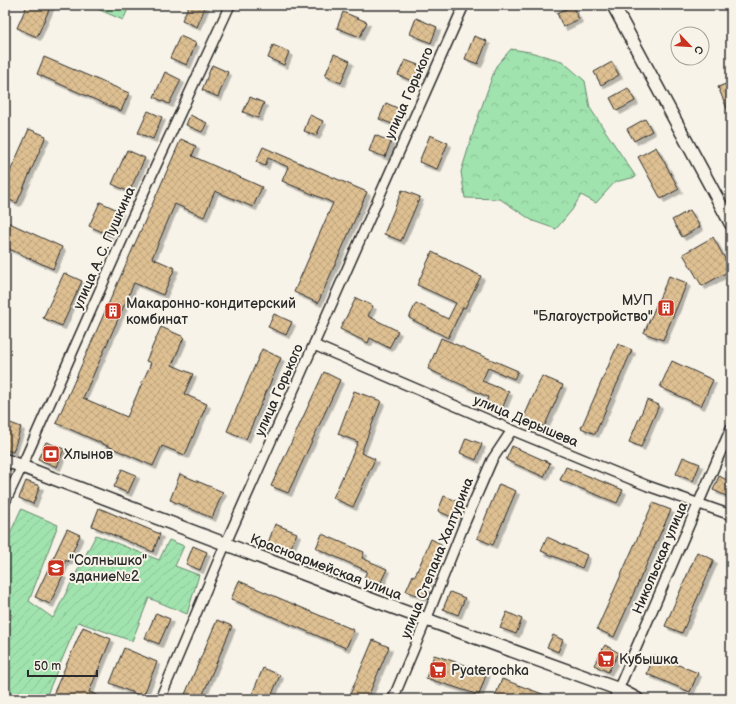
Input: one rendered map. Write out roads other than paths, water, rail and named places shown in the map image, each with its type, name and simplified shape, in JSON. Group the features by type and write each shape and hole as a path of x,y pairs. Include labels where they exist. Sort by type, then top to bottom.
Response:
{"main road":[{"path":"613,5 731,224"},
{"name":"Красноармейская улица","path":"5,460 616,694 637,699"}],"street":[{"name":"улица А. С. Пушкина","path":"5,502 131,220 230,5"},
{"name":"улица Горького","path":"160,699 225,544 464,5"},
{"name":"улица Дерышева","path":"314,345 512,430 648,486 731,515"},
{"name":"Никольская улица","path":"616,694 731,428"},
{"name":"улица Степана Халтурина","path":"393,699 492,460 512,430"}],"place":[{"name":"МУП \"Благоустройство\"","path":"666,308"},
{"name":"Макаронно-кондитерский комбинат","path":"113,311"},
{"name":"Хлынов","path":"51,454"},
{"name":"\"Солнышко\" здание№2","path":"56,568"},
{"name":"Кубышка","path":"606,659"},
{"name":"Pyaterochka","path":"438,670"}]}
